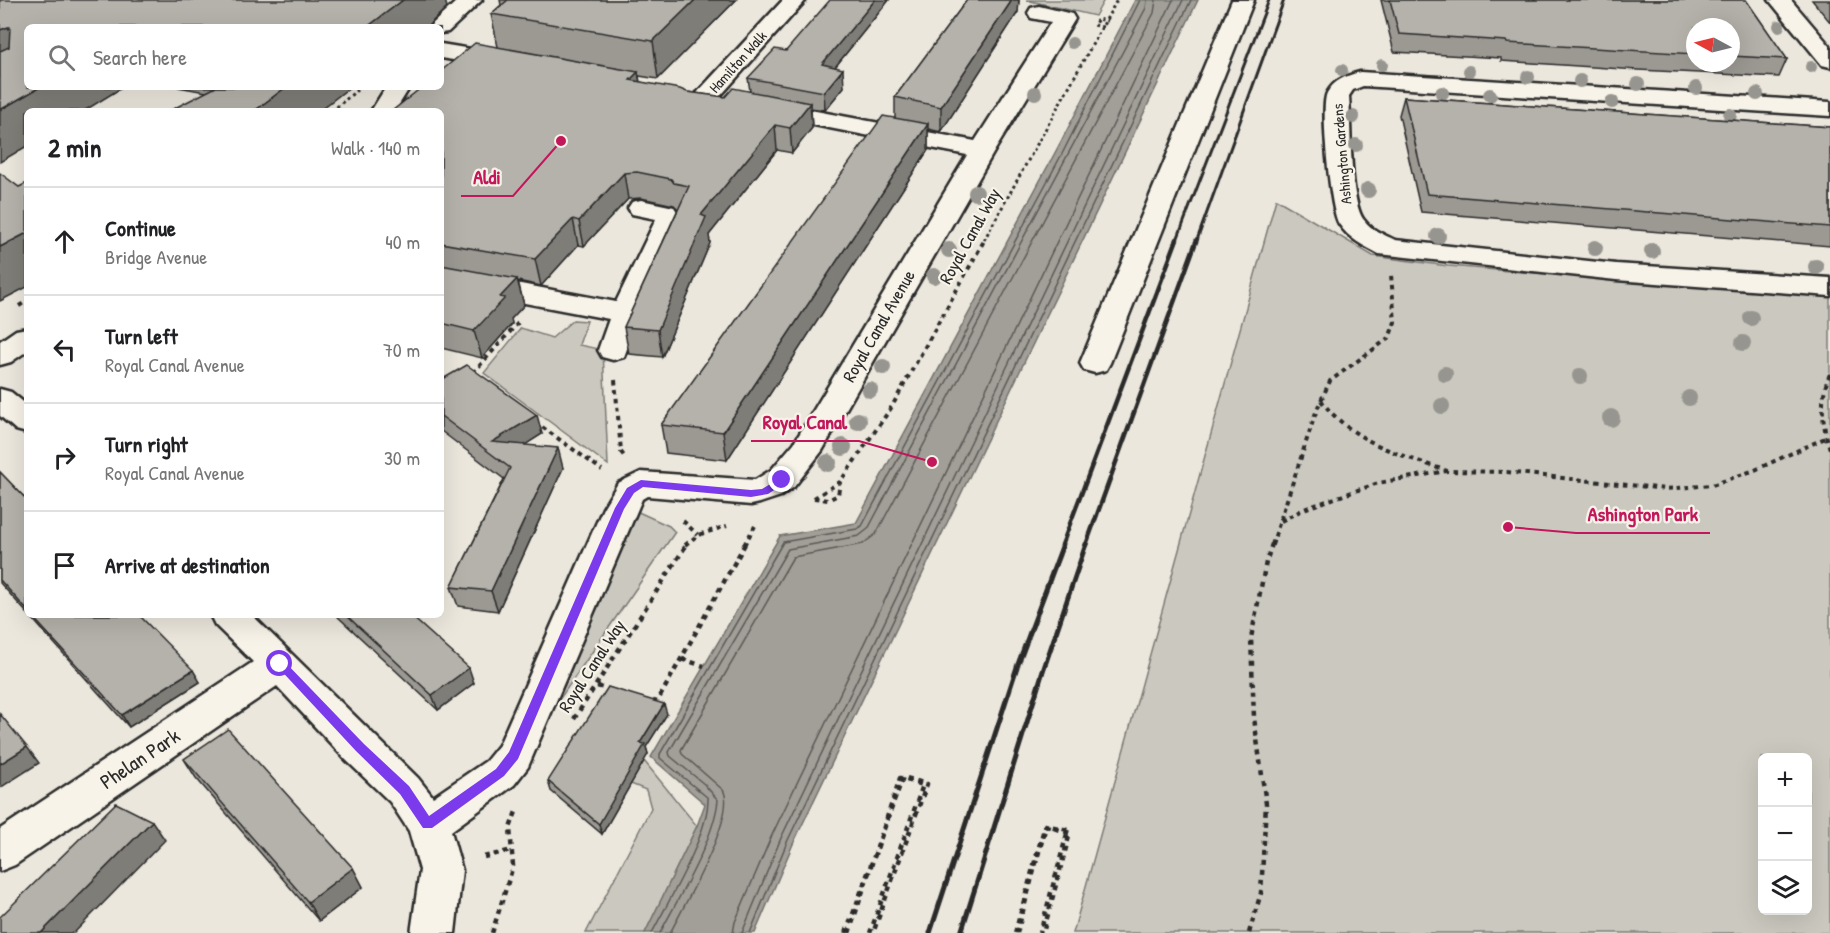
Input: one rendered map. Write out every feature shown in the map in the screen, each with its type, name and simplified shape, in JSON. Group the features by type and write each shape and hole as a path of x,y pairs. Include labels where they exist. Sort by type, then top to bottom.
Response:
{"street":[{"path":"443,24 471,0"},
{"name":"Hamilton Walk","path":"795,0 711,103 982,150"},
{"path":"1095,363 1243,0"},
{"path":"1780,0 1830,60"},
{"name":"Royal Canal Avenue","path":"636,487 751,493 764,492 782,480 806,451 982,150 1064,18 1039,13"},
{"path":"444,52 528,66 508,84"},
{"name":"Ashington Gardens","path":"1830,109 1360,79 1345,85 1337,96 1342,191 1349,220 1367,238 1389,248 1616,272 1830,287"},
{"path":"385,108 396,90"},
{"path":"613,350 626,312 669,219 665,213 641,208"},
{"path":"444,279 626,312"},
{"path":"0,355 24,340"},
{"path":"0,399 24,419"},
{"path":"428,824 500,773 514,755 620,508 636,487"},
{"path":"231,618 280,664 360,748 404,790 428,824 441,870 433,933"},
{"name":"Phelan Park","path":"0,852 280,664"}],"path":[{"name":"Royal Canal Way","path":"803,502 840,482 891,408 1118,0"},
{"path":"1103,27 1094,25 1098,19 1107,21"},
{"path":"336,108 357,90"},
{"path":"1250,933 1261,893 1266,804 1254,718 1251,638 1266,562 1321,400 1330,381 1389,338 1395,322 1389,248"},
{"path":"471,375 541,297"},
{"path":"613,350 621,452 636,487"},
{"path":"1830,374 1826,381 1822,409 1830,450"},
{"path":"1321,400 1327,411 1360,437 1447,471"},
{"path":"527,416 636,487"},
{"path":"1280,521 1304,509 1378,483 1447,471 1507,472 1666,489 1712,485 1755,470 1826,438"},
{"name":"Royal Canal Way","path":"813,498 828,500 838,495 840,482"},
{"name":"Royal Canal Way","path":"570,725 686,546 698,534 730,525"},
{"path":"647,700 657,702 756,525"},
{"path":"682,660 704,666"},
{"path":"597,686 618,692"},
{"path":"847,933 900,778 923,785 871,933"},
{"path":"492,933 513,866 510,828 523,800"},
{"path":"1016,933 1046,826 1070,833 1042,933"},
{"path":"483,857 512,850"}],"shaded area":[{"path":"1026,0 1104,0 1095,16"},
{"path":"1276,199 1373,256 1448,266 1830,297 1830,933 1073,933"},
{"path":"573,320 587,321 579,345 603,350 608,465 484,373 521,328 552,338"},
{"path":"634,510 669,526 675,532 552,710"},
{"path":"640,756 697,826 645,933 586,933 651,808 646,790 626,782"}],"water":[{"path":"1135,0 1198,0 793,844 755,933 645,933 697,826 705,804 651,757 780,536 856,523"}],"building":[{"path":"0,0 403,0 371,24 24,24 24,90 35,90 0,110 0,51 9,47 10,27 0,30"},
{"path":"508,0 695,0 653,41 491,14"},
{"path":"830,0 875,0 822,64 843,69 824,92 748,78 775,49 786,51"},
{"path":"967,0 1012,0 941,107 895,97"},
{"path":"1390,0 1746,0 1787,59 1740,56 1740,18 1686,18 1686,53 1399,34"},
{"path":"475,43 638,72 630,80 687,92 725,97 733,88 810,103 790,128 775,125 701,215 706,217 658,330 624,327 689,186 674,183 671,179 637,172 624,173 579,221 573,219 535,259 444,244 444,108 396,108 418,90 444,90 444,69"},
{"path":"210,90 282,90 258,108 175,108"},
{"path":"1404,97 1830,127 1830,227 1427,194"},
{"path":"883,116 928,124 723,432 661,425"},
{"path":"0,173 19,187 24,184 24,235 0,247"},
{"path":"444,266 517,279 500,297 505,298 474,331 444,324"},
{"path":"467,365 537,415 492,442 558,448 491,591 451,587 510,468 444,418 444,378"},
{"path":"0,472 24,497 24,607 0,580"},
{"path":"34,618 142,618 193,670 122,715"},
{"path":"349,618 413,618 469,668 432,695"},
{"path":"608,687 664,704 640,743 645,744 599,824 548,781"},
{"path":"0,714 27,747 0,764"},
{"path":"228,729 353,868 308,902 184,759"},
{"path":"116,803 152,821 41,933 0,933 0,917"}],"railway":[{"path":"1177,240 1269,0"},
{"path":"1197,240 1284,0"},
{"path":"1062,545 1177,239"},
{"path":"1086,545 1197,239"},
{"path":"930,933 1017,667 1063,544"},
{"path":"961,933 1043,671 1086,544"}],"place":[{"name":"Aldi","path":"561,141"},
{"name":"Royal Canal","path":"932,462"},
{"name":"Ashington Park","path":"1508,527"}],"route":[{"path":"280,664 360,748 404,790 428,824 500,773 514,755 620,508 630,491 641,484 751,493 764,492 782,480"}]}
